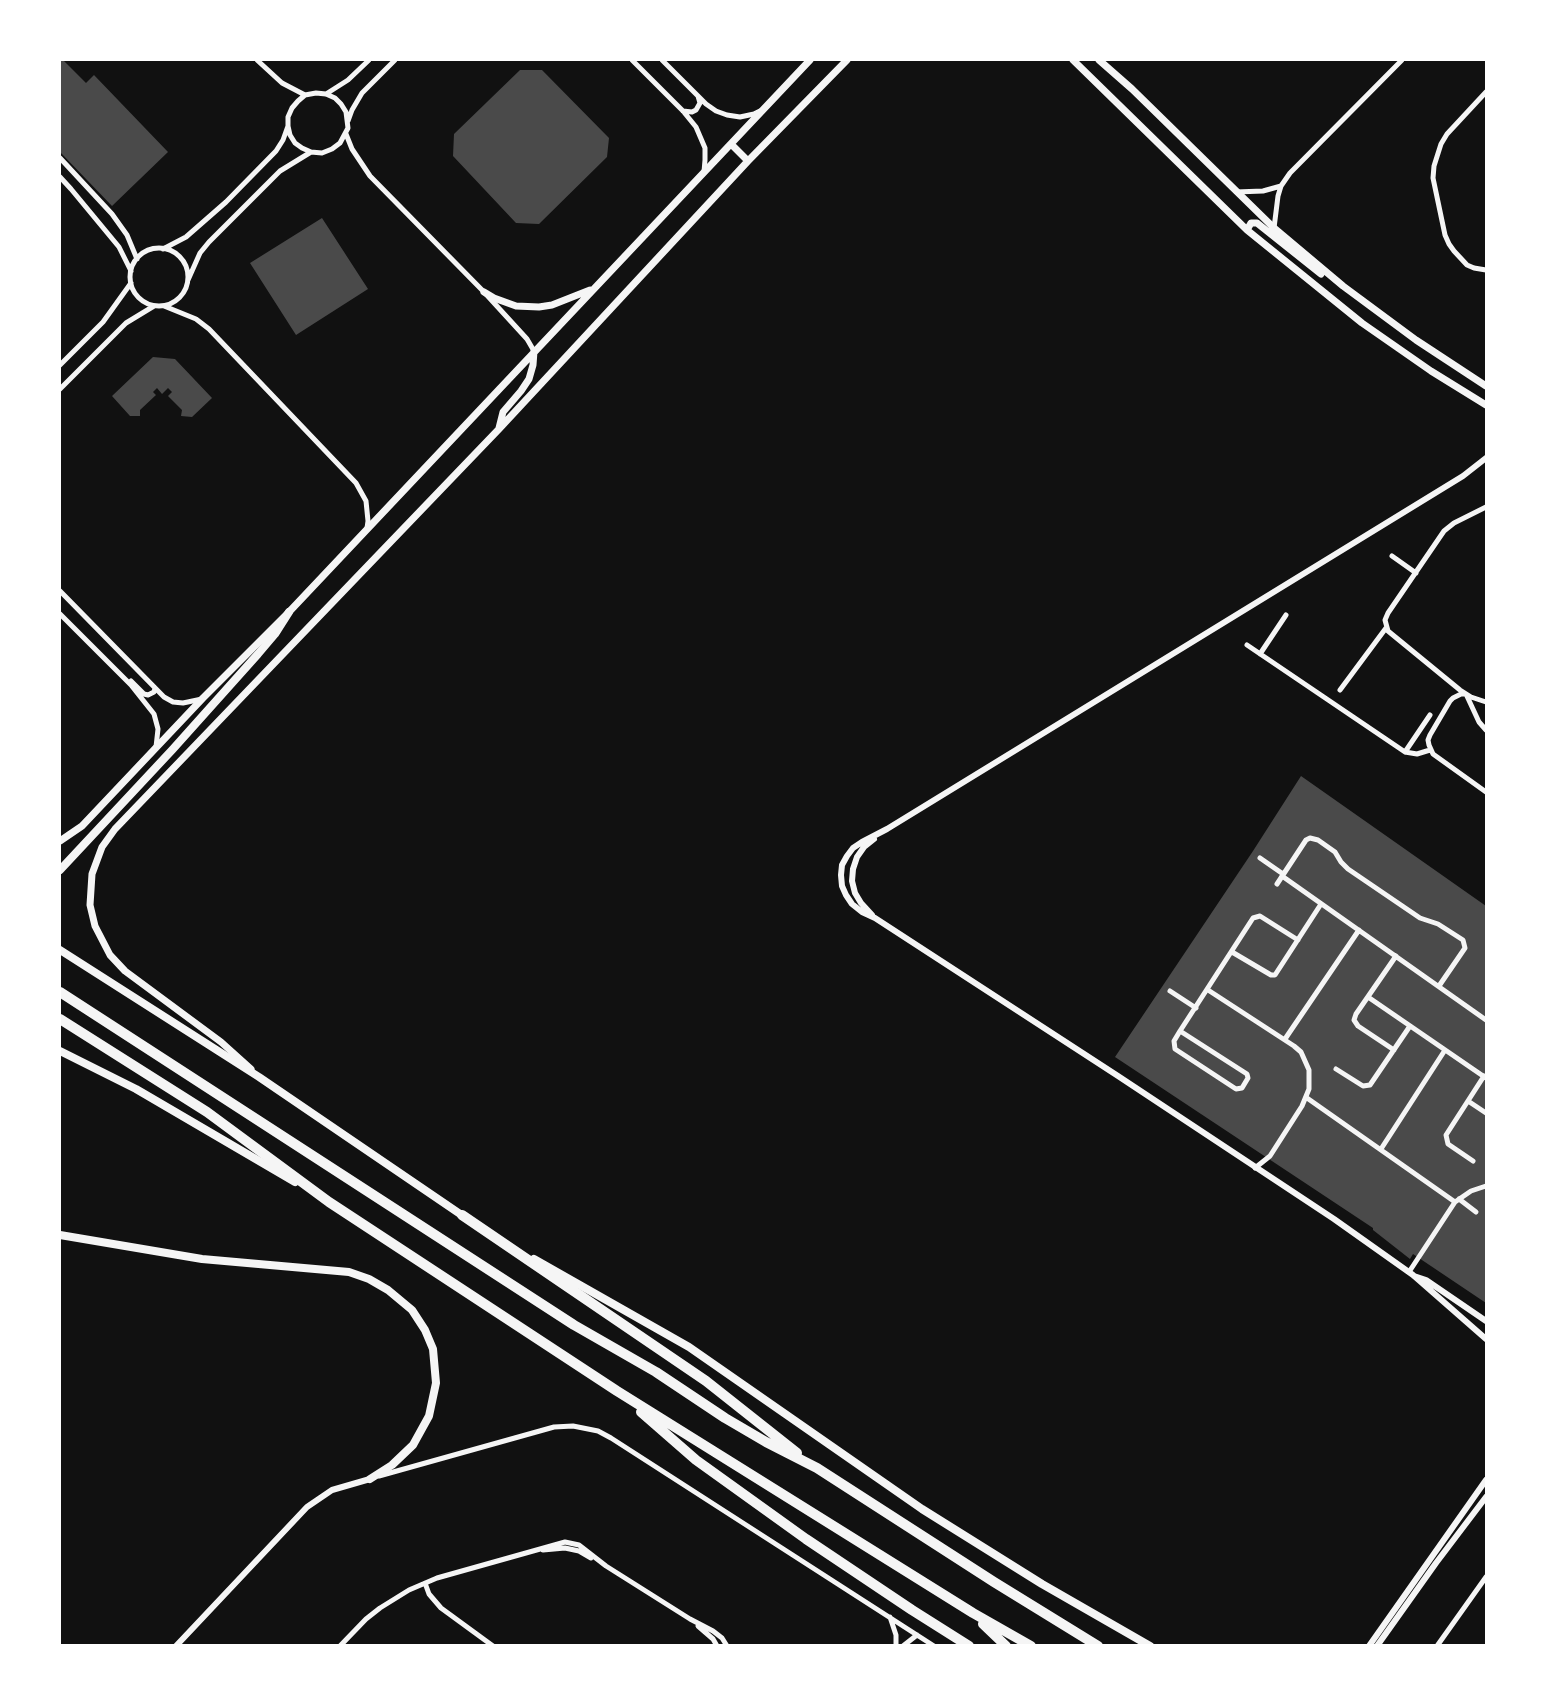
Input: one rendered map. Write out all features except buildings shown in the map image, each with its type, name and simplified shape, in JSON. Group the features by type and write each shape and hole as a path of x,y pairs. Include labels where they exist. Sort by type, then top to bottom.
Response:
{"highway":[{"path":"60,992 574,1325 656,1372 735,1424 817,1468 1098,1646"},
{"path":"60,1018 207,1112 329,1202 617,1391 973,1614 1031,1646"},
{"path":"462,1215 706,1381 817,1468"},
{"path":"617,1391 696,1460 878,1588 970,1646"},
{"path":"973,1614 1006,1646"}],"main road":[{"path":"60,841 82,826 289,612 810,60"},
{"path":"258,1077 221,1042 125,971 110,955 92,915 90,884 98,855 116,829 499,429 748,161 847,60"},
{"path":"1073,60 1247,230 1362,323 1431,371 1484,403"},
{"path":"1099,60 1170,125 1274,229 1343,286 1416,340 1486,386"},
{"path":"731,144 748,161"},
{"path":"1247,230 1251,223 1257,223 1326,278 1343,286"},
{"path":"484,292 516,306 539,307 552,305 593,289"},
{"path":"499,429 503,412 529,379 534,351"},
{"path":"60,870 258,654 289,612"},
{"path":"60,950 258,1077 462,1215 689,1347 922,1509 1042,1584 1150,1646"},
{"path":"60,1051 136,1089 329,1202"},
{"path":"60,1235 202,1259 348,1272 369,1279 388,1290 412,1310 425,1329 433,1349 436,1383 429,1416 413,1445 392,1465 370,1479"}],"street":[{"path":"257,60 282,83 306,96"},
{"path":"326,94 348,80 369,60"},
{"path":"348,121 346,112 335,98 316,93 306,96 292,108 288,126 290,135 302,149 322,153 332,149 346,134 352,110 362,93 395,60"},
{"path":"632,60 696,127 701,136 704,173"},
{"path":"662,60 716,111 740,117 766,108"},
{"path":"1274,229 1275,206 1281,186 1290,173 1402,60"},
{"path":"1486,92 1441,144 1436,155 1433,178 1449,244 1467,265 1486,270"},
{"path":"683,111 692,112 699,107 697,94"},
{"path":"163,249 186,237 226,202 276,151 288,126"},
{"path":"346,134 356,156 370,176 484,292 527,339 534,351"},
{"path":"188,280 182,259 163,249 144,253 137,259 131,271 131,283 139,298 155,306 173,303 186,289 193,266 209,242 280,172 311,152"},
{"path":"60,158 112,214 127,235 137,259"},
{"path":"60,177 119,247 131,271"},
{"path":"1235,191 1263,191 1281,186"},
{"path":"60,365 103,322 131,283"},
{"path":"60,389 126,323 155,306"},
{"path":"164,306 196,319 209,329 356,483 368,507 369,521 366,530"},
{"path":"1484,403 1486,411"},
{"path":"1463,476 1486,458"},
{"path":"1486,465 1463,476 853,848 842,865 841,875 846,895 862,912 1334,1219 1411,1274 1486,1339"},
{"path":"1340,690 1386,628 1386,616 1444,531 1486,507"},
{"path":"1392,556 1416,573"},
{"path":"60,591 164,697 178,703 189,703 203,698"},
{"path":"60,614 131,685 153,714 158,730 156,748"},
{"path":"1260,654 1286,615"},
{"path":"1386,628 1465,694 1486,702"},
{"path":"1247,645 1405,752 1416,754 1430,750"},
{"path":"107,662 118,667 144,694 152,694 155,688"},
{"path":"1465,694 1486,730"},
{"path":"1465,694 1457,695 1450,701 1430,734 1430,750 1437,758 1486,792"},
{"path":"1405,752 1430,715"},
{"path":"874,918 855,892 853,869 864,847 887,829"},
{"path":"1277,884 1306,840 1314,838 1335,852 1348,869 1420,918 1438,924 1463,940 1465,948 1439,986"},
{"path":"1260,858 1486,1020"},
{"path":"1232,952 1273,975 1321,904"},
{"path":"1180,1031 1247,1074 1248,1078 1242,1088 1236,1089 1175,1049 1174,1041 1180,1031 1208,990 1252,920 1258,916 1298,940"},
{"path":"1285,1039 1359,930"},
{"path":"1394,1050 1356,1024 1354,1017 1396,956"},
{"path":"1208,990 1285,1039 1301,1052 1306,1060 1310,1079 1307,1098 1270,1156 1255,1168"},
{"path":"1170,991 1196,1008"},
{"path":"1368,997 1485,1077 1448,1131 1446,1139 1448,1144 1473,1161"},
{"path":"1336,1069 1363,1086 1368,1086 1410,1026"},
{"path":"1381,1149 1445,1050"},
{"path":"1307,1098 1476,1212"},
{"path":"1468,1101 1486,1113"},
{"path":"1267,1176 1270,1156"},
{"path":"1411,1274 1457,1201 1471,1191 1486,1186"},
{"path":"1411,1274 1426,1280 1486,1321"},
{"path":"177,1644 307,1507 332,1490 554,1427 573,1426 597,1431 611,1438 932,1644"},
{"path":"1368,1646 1486,1480"},
{"path":"1377,1646 1486,1497"},
{"path":"340,1646 366,1619 409,1590 561,1542 579,1545 606,1566 718,1634 727,1646"},
{"path":"1437,1646 1486,1577"},
{"path":"425,1583 429,1594 441,1608 493,1646"},
{"path":"890,1617 896,1635 896,1646"},
{"path":"690,1619 718,1646"},
{"path":"903,1646 917,1635"},
{"path":"920,1646 932,1644"}]}
